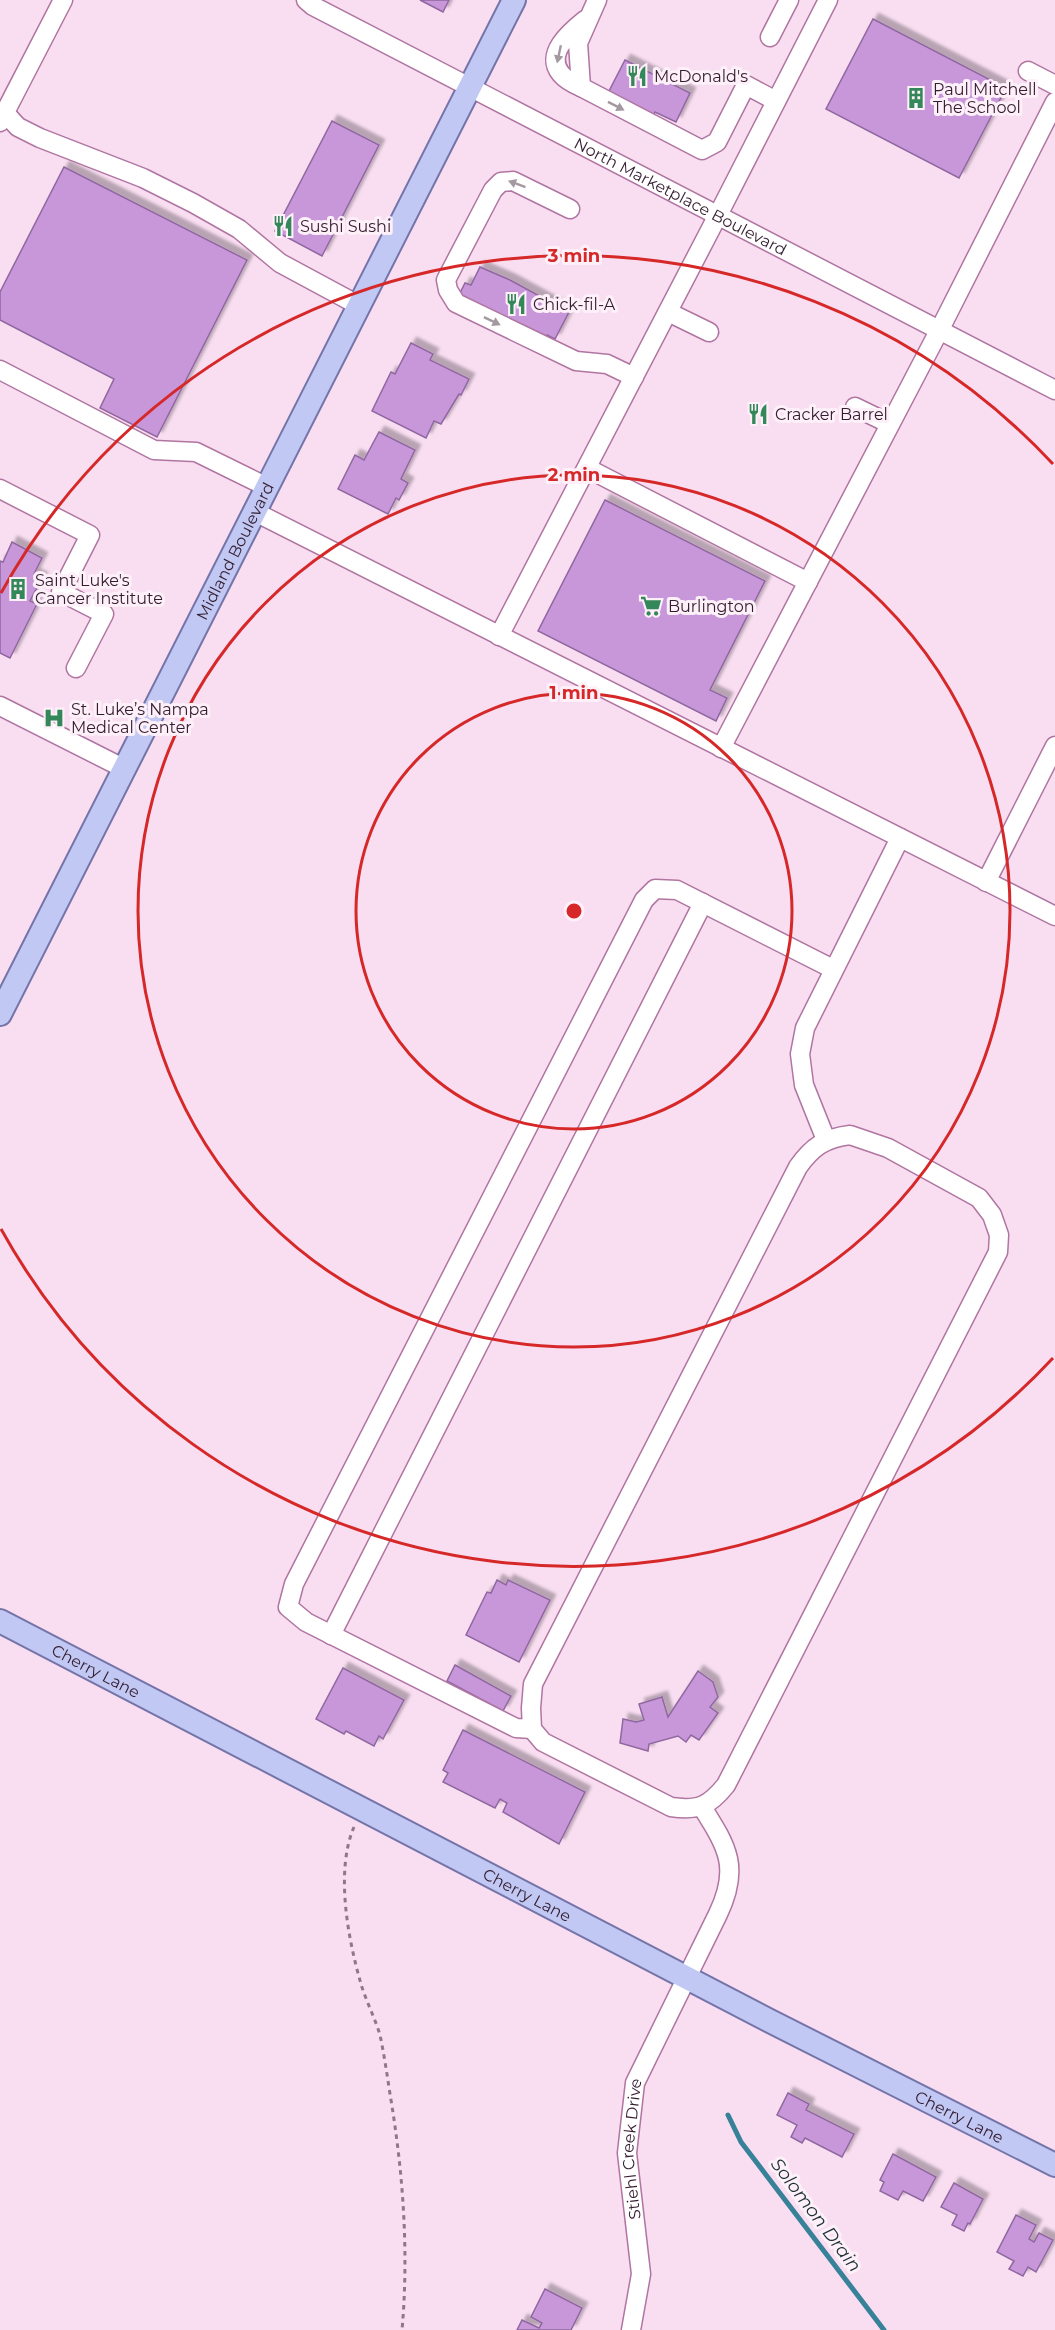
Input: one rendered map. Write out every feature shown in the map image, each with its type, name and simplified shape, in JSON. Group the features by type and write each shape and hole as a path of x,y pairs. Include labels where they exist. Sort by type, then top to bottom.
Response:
{"main road":[{"name":"Midland Boulevard","path":"0,1014 514,0"},
{"name":"Cherry Lane","path":"0,1621 686,1978 1055,2165"}],"street":[{"path":"63,0 2,117 40,138 143,178 193,203 238,229 280,263 358,304"},
{"name":"North Marketplace Boulevard","path":"306,0 313,6 1055,390"},
{"path":"770,37 789,0"},
{"path":"499,636 828,0"},
{"path":"592,9 578,43 581,87 702,150 717,142 746,85 776,101"},
{"path":"1028,71 1055,85"},
{"path":"721,748 940,329 1055,102"},
{"path":"570,209 513,181 501,182 493,190 446,279 446,285 456,303 549,349 576,361 607,364 634,377"},
{"path":"668,312 709,332"},
{"path":"0,370 154,450 196,452 267,486"},
{"path":"855,407 890,424"},
{"path":"586,468 808,582"},
{"path":"0,489 90,535 61,592 104,614 76,668"},
{"path":"255,512 1055,916"},
{"path":"0,706 125,769"},
{"path":"986,882 1055,746"},
{"path":"826,1140 804,1085 801,1054 805,1028 900,838"},
{"path":"532,1730 516,1728 306,1622 288,1608 294,1584 644,900 655,889 676,890 833,969"},
{"path":"331,1635 703,903"},
{"path":"850,1135 861,1137 888,1148 979,1198 992,1215 999,1235 998,1252 726,1785 716,1798 702,1807 686,1809 671,1807 543,1742 532,1730 533,1684 539,1670 798,1167 808,1153 826,1140 850,1135"},
{"name":"Stiehl Creek Drive","path":"631,2330 641,2274 627,2153 635,2083 721,1909 730,1882 728,1858 724,1846 702,1807"}],"path":[{"path":"361,1809 349,1839 345,1874 347,1924 361,1983 379,2034 392,2106 404,2218 405,2265 402,2330"}],"building":[{"path":"420,0 449,0 443,12"},
{"name":"Paul Mitchell The School","path":"873,19 1006,88 959,178 826,109"},
{"name":"McDonald's","path":"625,60 690,93 676,122 655,112 652,118 607,95"},
{"path":"332,121 379,145 322,256 275,231"},
{"path":"64,167 247,260 157,437 100,408 114,379 0,320 0,292"},
{"name":"Chick-fil-A","path":"480,267 510,280 569,312 555,339 547,335 545,338 463,296 460,293 465,283 471,285"},
{"path":"411,343 433,354 430,360 469,379 441,424 434,421 426,438 372,411 391,372 395,374"},
{"path":"379,432 415,450 401,479 408,483 399,500 396,498 388,514 338,489 355,455 364,460"},
{"name":"Burlington","path":"605,500 765,581 710,690 727,698 716,721 538,631"},
{"name":"Saint Luke's Cancer Institute","path":"12,542 42,558 34,574 42,578 30,601 37,604 10,658 0,653 0,561 3,562"},
{"path":"497,1580 506,1585 508,1580 550,1600 519,1662 466,1635 487,1592 491,1593"},
{"path":"455,1665 511,1696 503,1711 447,1681"},
{"path":"343,1668 404,1700 383,1739 379,1736 374,1746 316,1719"},
{"path":"698,1671 713,1682 718,1697 710,1707 718,1713 699,1740 691,1735 686,1742 678,1736 649,1744 648,1751 620,1743 623,1719 636,1722 644,1720 639,1704 662,1697 668,1717"},
{"path":"463,1730 585,1792 559,1844 503,1812 507,1803 500,1799 495,1808 443,1782 448,1773 443,1770"},
{"path":"788,2093 809,2104 806,2110 854,2134 842,2157 805,2138 802,2143 791,2137 797,2125 777,2115"},
{"path":"893,2154 936,2177 923,2201 903,2191 898,2200 880,2191 884,2182 880,2180"},
{"path":"954,2183 983,2199 964,2231 952,2225 957,2215 941,2207"},
{"path":"1016,2215 1036,2225 1029,2239 1034,2242 1039,2233 1053,2240 1036,2272 1028,2267 1023,2276 1009,2269 1014,2261 997,2252"},
{"path":"545,2289 582,2308 571,2330 517,2330 522,2320 539,2328 542,2323 531,2317"}],"waterway":[{"name":"Solomon Drain","path":"728,2115 741,2142 884,2330"}],"place":[{"name":"McDonald's","path":"637,76"},
{"name":"Paul Mitchell The School","path":"916,98"},
{"name":"Sushi Sushi","path":"283,226"},
{"name":"Chick-fil-A","path":"516,304"},
{"name":"Cracker Barrel","path":"758,414"},
{"name":"Saint Luke's Cancer Institute","path":"18,589"},
{"name":"Burlington","path":"651,606"},
{"name":"St. Luke’s Nampa Medical Center","path":"54,718"}]}
